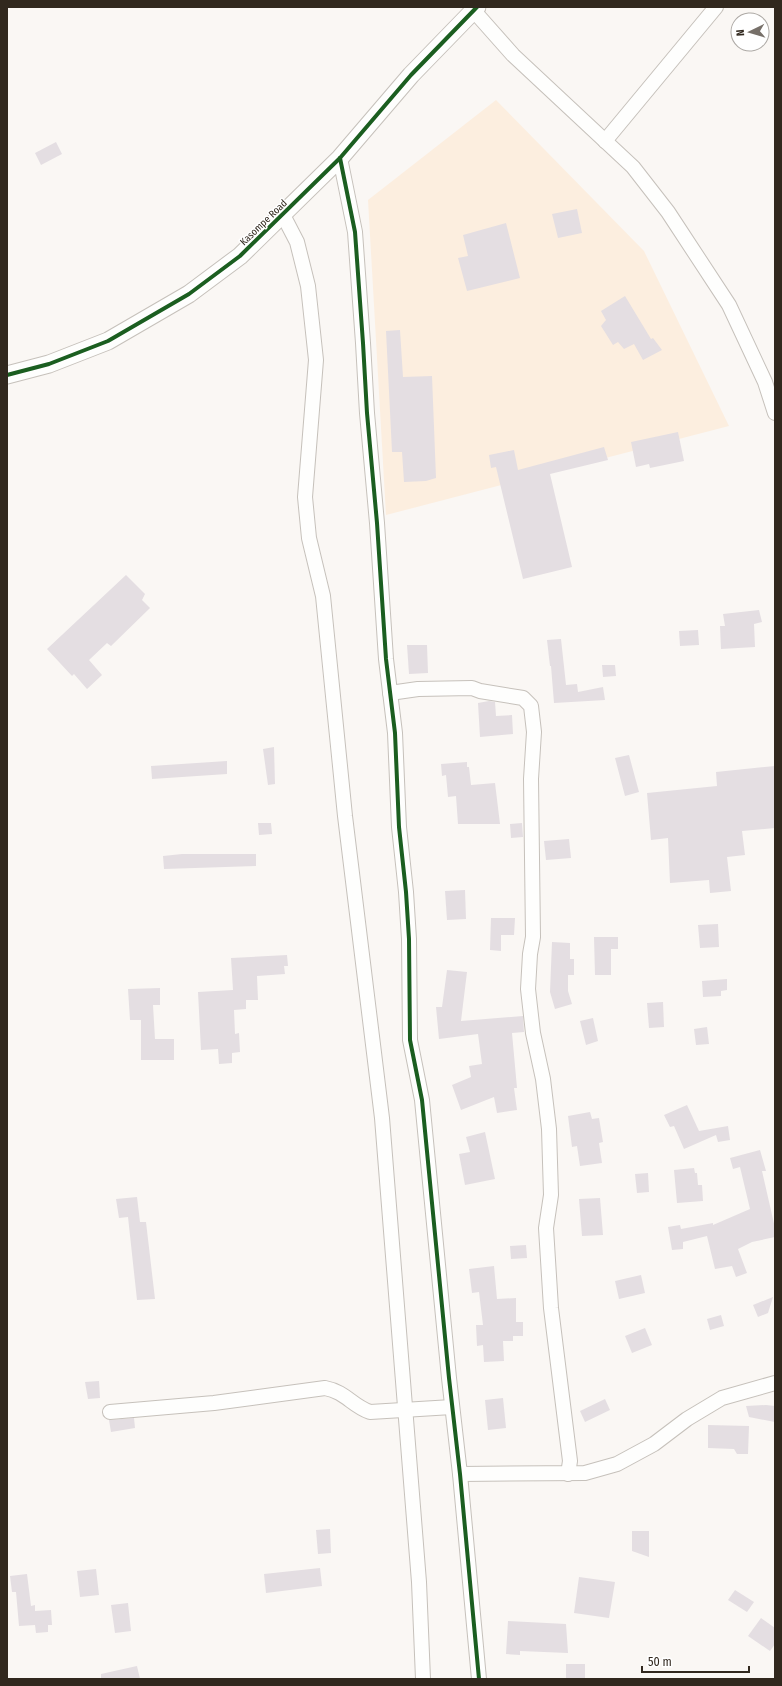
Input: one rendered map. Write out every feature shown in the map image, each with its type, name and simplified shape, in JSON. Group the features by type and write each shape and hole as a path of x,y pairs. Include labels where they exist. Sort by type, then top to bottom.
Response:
{"street":[{"path":"605,141 716,7"},
{"path":"476,9 513,55 633,167 668,212 729,306 765,382 775,413"},
{"name":"Kasompe Road","path":"7,375 49,364 108,341 189,294 240,256 340,158 411,75 476,9"},
{"path":"340,158 355,232 363,343 366,413 377,523 386,659 394,733 399,827 407,900 410,1040 422,1100 479,1679"},
{"path":"283,215 297,242 303,264 308,286 316,360 305,497 309,538 323,596 346,816 382,1118 419,1582 423,1679"},
{"path":"390,693 418,689 472,688 480,691 523,698 531,706 534,732 531,778 533,937 530,954 528,989 533,1033 543,1079 549,1129 551,1195 546,1228 552,1315 570,1461 568,1474"},
{"path":"460,1474 585,1474 617,1464 654,1444 687,1419 722,1398 775,1383"},
{"path":"110,1412 214,1403 325,1388 335,1390 343,1394 360,1409 370,1412 452,1407"}],"shaded area":[{"path":"496,100 644,251 729,426 386,515 368,200"}],"building":[{"path":"56,142 62,154 41,165 35,153"},
{"path":"577,209 582,233 558,238 552,214"},
{"path":"506,223 520,278 467,291 458,258 468,256 463,235"},
{"path":"625,296 651,339 653,338 662,350 643,360 634,344 624,349 618,342 613,345 601,326 606,320 601,311"},
{"path":"400,330 403,377 432,376 436,478 426,481 404,482 402,452 392,452 386,331"},
{"path":"678,432 684,461 650,468 649,464 636,467 631,442"},
{"path":"604,447 608,460 550,474 572,567 523,579 496,467 491,468 489,455 514,450 518,470"},
{"path":"126,575 145,594 142,600 150,608 111,646 107,643 89,660 102,675 87,689 74,674 72,676 47,649"},
{"path":"759,610 762,622 754,624 755,647 721,649 720,626 725,626 723,614"},
{"path":"698,630 699,645 680,646 679,631"},
{"path":"561,639 566,685 577,684 578,692 603,687 605,700 554,703 547,640"},
{"path":"407,645 427,645 428,673 409,674"},
{"path":"602,665 615,665 616,676 603,677"},
{"path":"489,701 495,702 496,716 512,715 513,734 480,737 478,703"},
{"path":"274,747 275,784 268,785 263,749"},
{"path":"629,755 639,792 625,796 615,758"},
{"path":"227,761 227,774 152,779 151,766"},
{"path":"467,762 471,785 495,783 500,824 458,824 456,796 448,797 446,775 442,776 441,764"},
{"path":"775,766 775,828 742,831 745,855 727,857 731,891 710,893 709,880 670,883 668,838 651,840 647,793 717,786 716,772"},
{"path":"258,823 271,823 272,834 259,835"},
{"path":"522,823 523,837 511,838 510,824"},
{"path":"569,839 571,858 546,860 544,841"},
{"path":"182,854 256,854 256,866 164,869 163,856"},
{"path":"465,890 466,919 447,920 445,891"},
{"path":"491,918 515,918 514,935 501,935 501,951 490,950"},
{"path":"718,924 719,947 700,948 698,925"},
{"path":"594,937 618,937 618,949 611,949 611,975 595,975"},
{"path":"552,942 570,943 570,959 574,959 574,975 568,975 568,991 572,1004 555,1009 550,992"},
{"path":"287,955 288,966 284,966 285,974 257,976 258,1000 246,1000 246,1009 234,1010 235,1034 239,1033 240,1052 232,1053 232,1063 219,1064 218,1049 201,1050 198,992 233,990 231,958"},
{"path":"447,970 467,972 461,1021 523,1016 524,1032 512,1033 517,1088 514,1088 517,1110 497,1113 494,1097 461,1110 452,1085 471,1077 469,1066 482,1064 478,1034 439,1039 436,1007 442,1007"},
{"path":"727,979 727,990 721,991 721,996 703,997 702,981"},
{"path":"160,988 160,1005 153,1005 155,1039 174,1039 174,1060 141,1060 141,1020 130,1020 128,989"},
{"path":"663,1002 664,1027 649,1028 647,1003"},
{"path":"593,1018 598,1041 586,1045 580,1021"},
{"path":"707,1027 709,1044 696,1045 694,1029"},
{"path":"687,1105 699,1131 728,1126 730,1140 718,1142 716,1135 684,1149 674,1126 670,1127 664,1115"},
{"path":"590,1112 592,1119 599,1118 603,1142 599,1143 602,1163 580,1166 577,1146 572,1147 568,1116"},
{"path":"485,1132 495,1179 465,1185 459,1154 470,1152 466,1137"},
{"path":"760,1150 766,1171 762,1171 775,1228 775,1237 752,1242 738,1249 747,1273 736,1277 732,1266 715,1269 707,1236 683,1242 683,1249 672,1250 668,1227 680,1225 681,1229 713,1223 713,1225 750,1209 740,1167 733,1169 730,1158"},
{"path":"694,1168 695,1173 697,1173 698,1185 702,1185 703,1201 677,1203 674,1170"},
{"path":"648,1173 649,1192 637,1193 635,1174"},
{"path":"137,1197 140,1222 146,1222 155,1299 137,1300 128,1217 119,1218 116,1199"},
{"path":"600,1198 603,1235 582,1236 579,1199"},
{"path":"526,1245 527,1258 511,1259 510,1246"},
{"path":"494,1266 497,1299 516,1298 516,1322 523,1322 523,1336 513,1336 513,1341 503,1341 504,1361 484,1362 483,1345 477,1346 476,1325 483,1325 479,1292 472,1293 469,1269"},
{"path":"641,1275 645,1293 619,1299 615,1281"},
{"path":"773,1297 768,1313 758,1317 753,1305"},
{"path":"721,1315 724,1326 710,1330 707,1319"},
{"path":"645,1328 652,1345 632,1353 625,1336"},
{"path":"99,1381 100,1398 88,1399 85,1382"},
{"path":"503,1398 506,1428 488,1430 485,1400"},
{"path":"605,1399 610,1410 585,1422 580,1411"},
{"path":"746,1406 775,1406 775,1422 749,1417"},
{"path":"134,1418 135,1428 111,1432 109,1420"},
{"path":"708,1425 749,1426 748,1454 737,1454 734,1449 708,1448"},
{"path":"330,1529 331,1553 318,1554 316,1530"},
{"path":"632,1531 649,1531 649,1557 632,1551"},
{"path":"320,1568 322,1586 266,1593 264,1574"},
{"path":"96,1569 99,1595 80,1597 77,1571"},
{"path":"27,1574 31,1606 35,1605 35,1611 51,1610 52,1625 48,1625 48,1632 36,1633 35,1625 19,1626 16,1592 12,1592 10,1576"},
{"path":"579,1577 615,1582 609,1618 574,1613"},
{"path":"735,1590 754,1602 747,1612 728,1600"},
{"path":"128,1603 131,1631 115,1633 111,1605"},
{"path":"761,1618 775,1628 775,1644 770,1651 748,1636"},
{"path":"508,1621 566,1624 568,1653 520,1651 520,1655 506,1654"},
{"path":"566,1664 585,1664 585,1679 566,1679"},
{"path":"137,1666 140,1679 101,1679 101,1674"}],"cycle path":[{"path":"7,375 49,364 108,341 189,294 240,256 340,158 411,75 477,7"},
{"path":"340,158 355,232 386,659 395,733 399,827 409,939 410,1040 422,1100 479,1679"}]}
